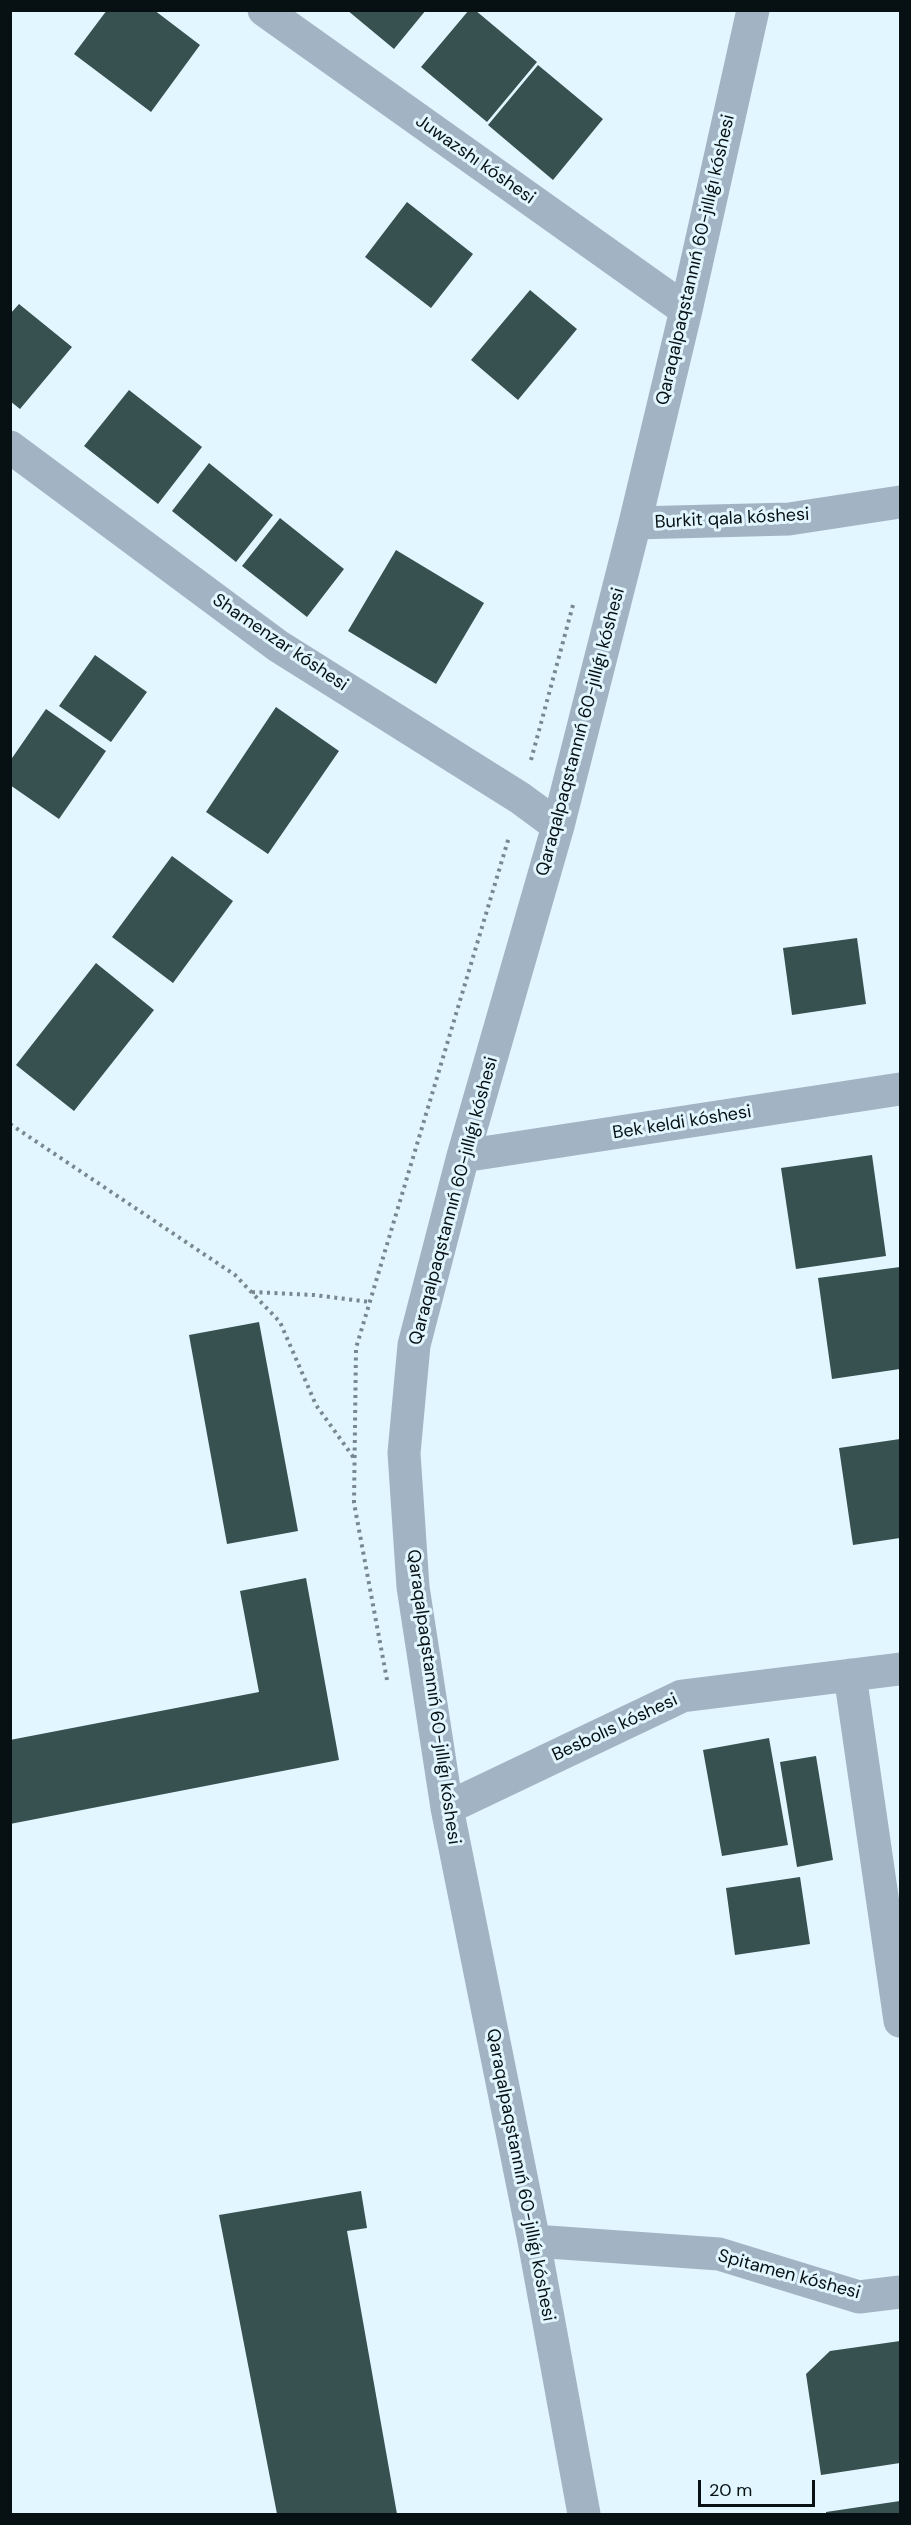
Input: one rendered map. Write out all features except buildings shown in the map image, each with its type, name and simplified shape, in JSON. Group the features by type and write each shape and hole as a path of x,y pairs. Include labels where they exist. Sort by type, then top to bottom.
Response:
{"street":[{"name":"Juwazshı kóshesi","path":"264,10 686,310"},
{"name":"Qaraqalpaqstannıń 60-jıllıǵı kóshesi","path":"584,2514 534,2241 447,1808 413,1587 404,1453 414,1345 464,1156 558,826 635,523 686,310 753,10"},
{"name":"Shamenzar kóshesi","path":"10,447 278,646 520,798 558,826"},
{"name":"Burkit qala kóshesi","path":"635,523 789,519 900,502"},
{"name":"Bek keldi kóshesi","path":"464,1156 900,1089"},
{"name":"Besbolıs kóshesi","path":"447,1808 682,1696 900,1669"},
{"path":"850,1675 900,2021"},
{"name":"Spitamen kóshesi","path":"534,2241 719,2254 859,2297 900,2292"}],"path":[{"path":"388,1685 354,1503 356,1348 520,798 574,602"},
{"path":"10,1124 235,1275 280,1322 316,1405 354,1458"},
{"path":"251,1292 370,1302"}]}
